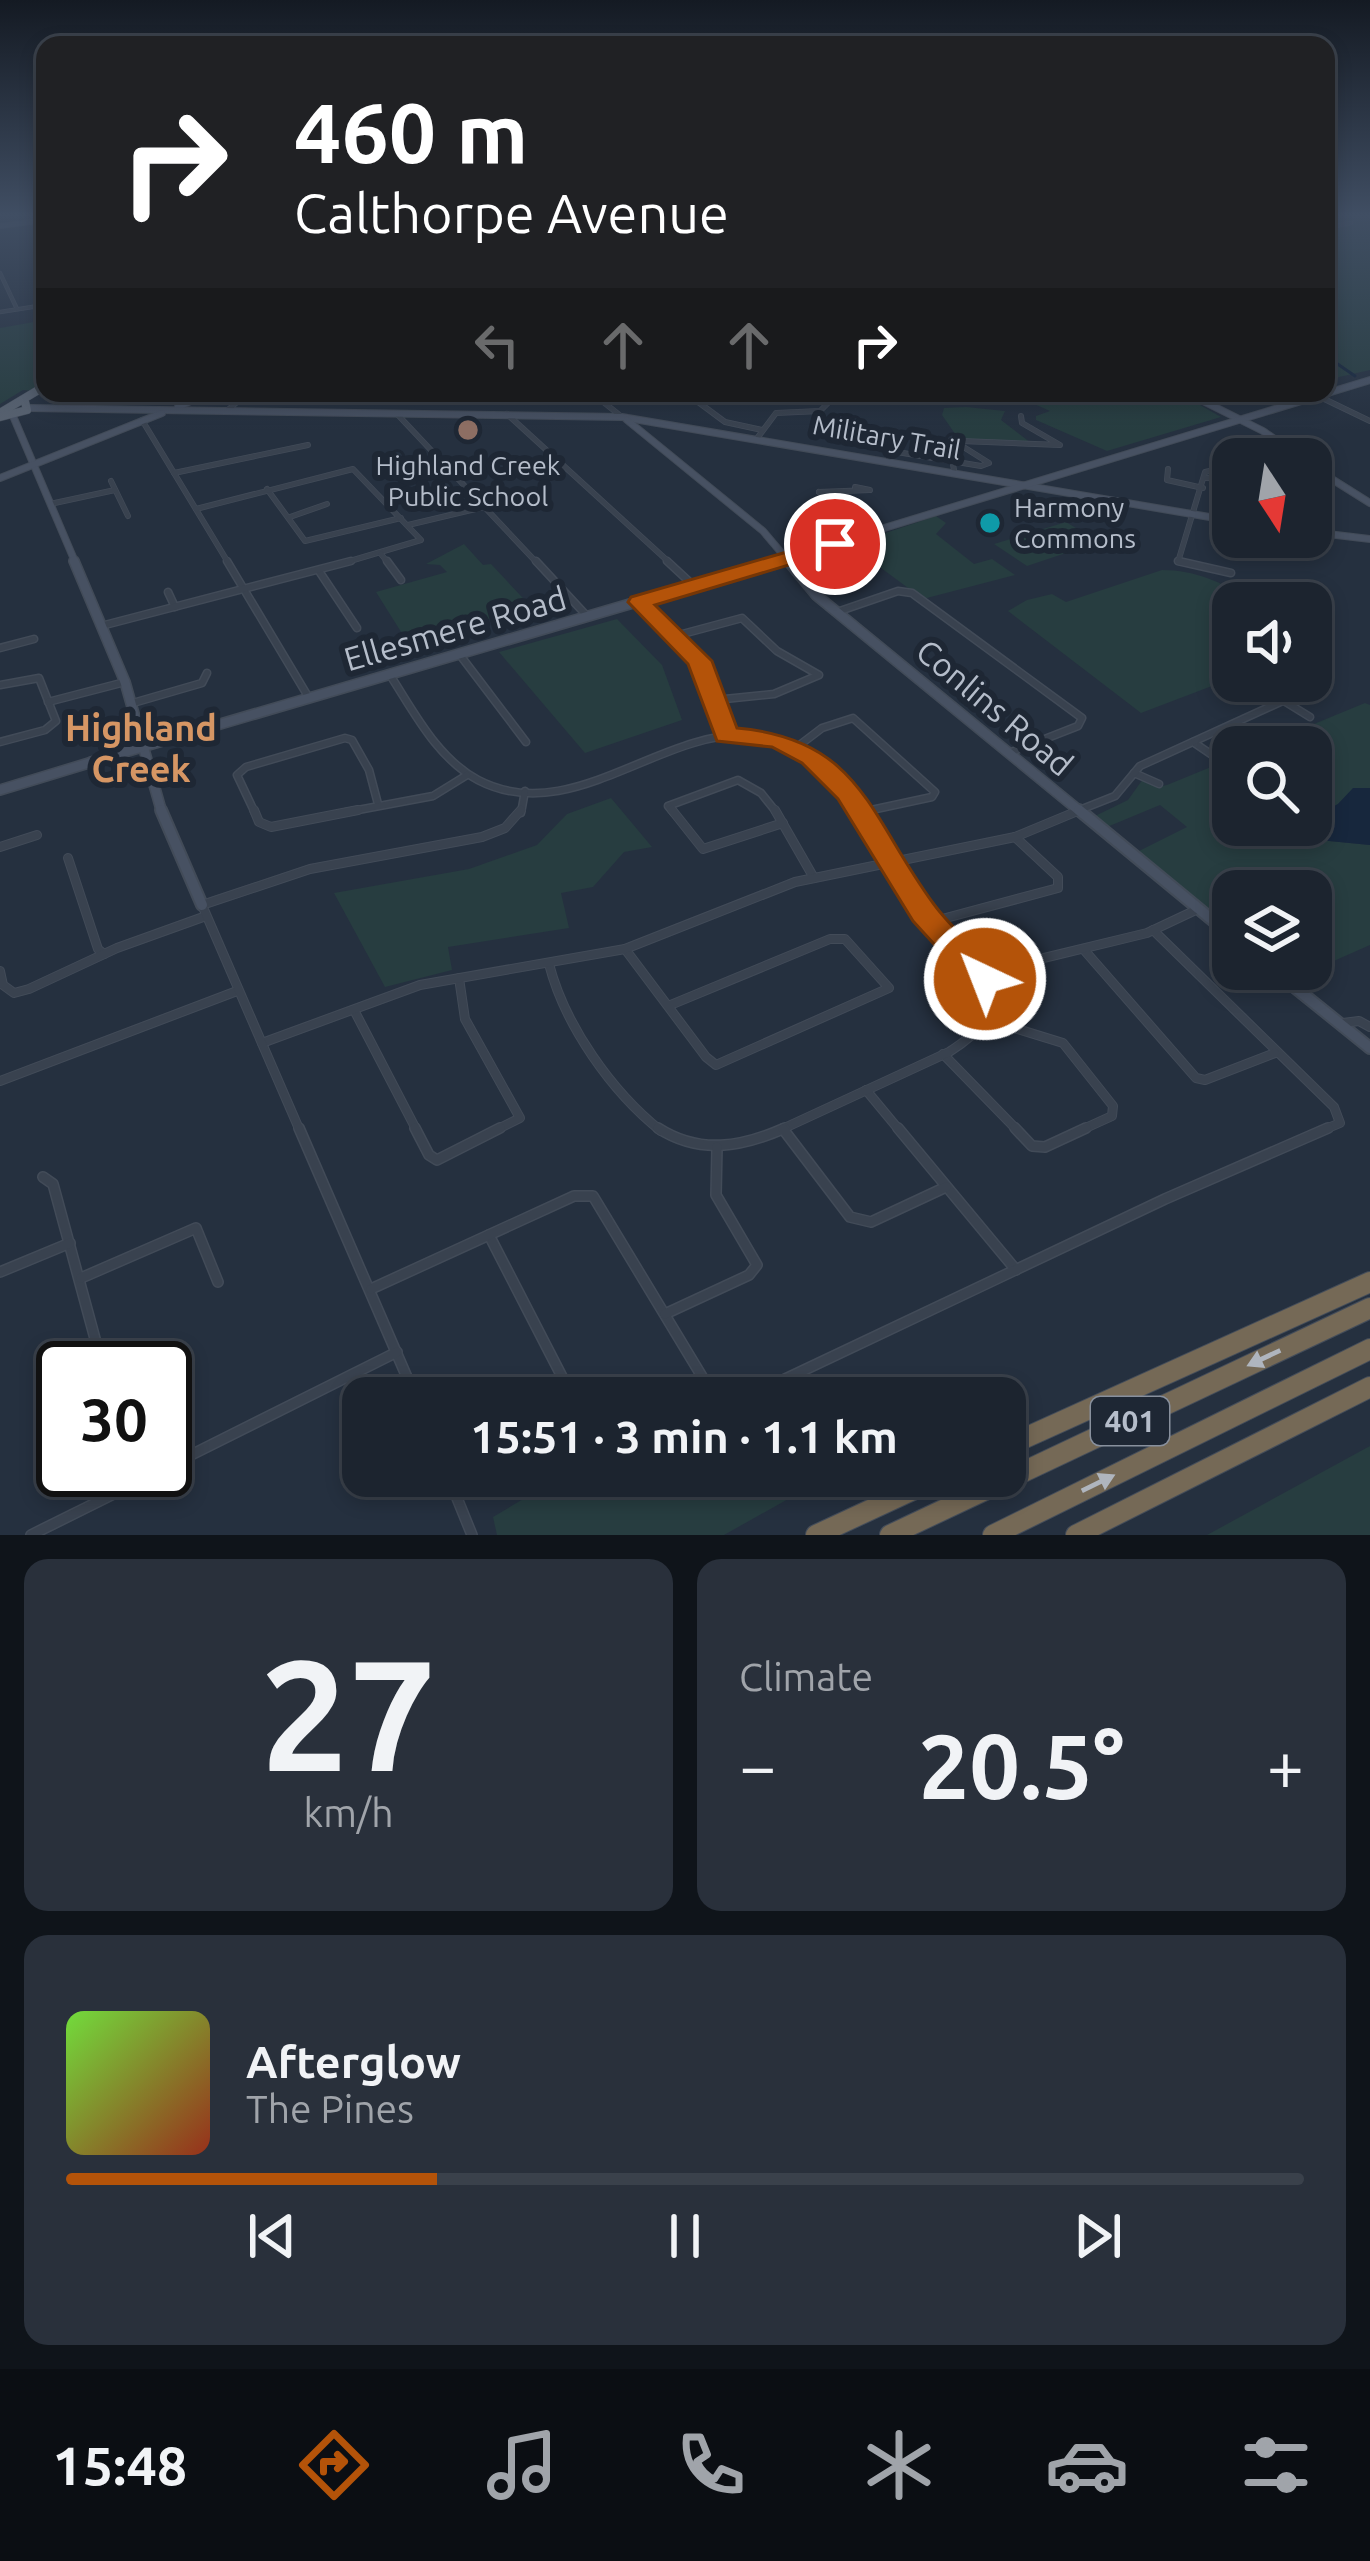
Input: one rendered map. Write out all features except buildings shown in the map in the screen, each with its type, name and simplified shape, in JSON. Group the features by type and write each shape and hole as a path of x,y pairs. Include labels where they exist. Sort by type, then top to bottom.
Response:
{"highway":[{"name":"401","path":"1026,1438 1370,1282"},
{"name":"401","path":"890,1535 1370,1308"},
{"name":"401","path":"993,1535 1370,1349"},
{"name":"401","path":"1076,1535 1370,1387"},
{"path":"816,1535 898,1497"}],"main road":[{"path":"0,413 36,389"},
{"path":"0,413 13,416 36,393"},
{"path":"0,413 27,405"}],"street":[{"path":"6,287 17,309"},
{"path":"0,312 36,306"},
{"name":"Ellesmere Road","path":"1335,391 1370,380"},
{"path":"189,405 194,402"},
{"path":"228,410 237,402"},
{"path":"605,402 622,417"},
{"path":"698,402 725,422 761,433 777,414 820,411 829,402"},
{"path":"1205,402 1269,438"},
{"name":"Ellesmere Road","path":"0,790 786,560 1297,402"},
{"path":"1332,402 1370,419"},
{"name":"Military Trail","path":"27,405 622,417 761,433 1212,517"},
{"path":"144,409 174,473 309,698"},
{"path":"0,478 171,409"},
{"path":"396,413 588,617"},
{"path":"507,414 694,586"},
{"path":"13,416 133,703 152,790 408,1377"},
{"path":"946,460 941,443 952,441 1060,445 1021,422 1021,416"},
{"name":"Conlins Road","path":"622,417 763,531 837,612 1212,920"},
{"path":"888,459 891,451 946,460 954,466 989,463 952,441"},
{"path":"952,441 954,466"},
{"path":"174,473 308,445"},
{"path":"101,626 420,541 353,469 196,509"},
{"path":"1168,469 1167,480 1203,488"},
{"path":"1055,475 1052,481 1059,488"},
{"path":"1002,478 1010,484 1006,490"},
{"path":"1212,478 1206,478 1178,562 1231,573"},
{"path":"1332,479 1370,502"},
{"path":"110,481 128,516"},
{"path":"856,487 819,492 873,532"},
{"path":"268,489 305,542 400,518"},
{"path":"50,505 115,490"},
{"path":"290,517 327,504"},
{"path":"408,525 484,507"},
{"path":"1332,534 1370,539"},
{"path":"381,554 401,580"},
{"path":"318,570 357,628"},
{"path":"837,612 898,591 912,593 1082,718 1078,726 1008,753"},
{"path":"168,592 175,607"},
{"path":"639,602 699,661 726,735"},
{"path":"675,636 742,618 777,651 819,675 774,694 715,700"},
{"path":"0,648 34,639"},
{"path":"460,655 526,742"},
{"path":"133,703 202,683 207,673"},
{"path":"390,675 450,760 467,776 501,788 525,791 569,785 726,735 767,737 797,747 849,793 931,922 982,973 989,991 988,1020 974,1038 783,1129 745,1144 717,1147 671,1138 641,1118 559,1001 549,964"},
{"path":"0,685 39,678 56,721 51,727 0,742"},
{"path":"48,702 125,682"},
{"path":"262,1042 408,988 625,949 814,878 1015,837 1115,796 1140,766 1282,702"},
{"path":"1286,702 1310,717"},
{"path":"797,747 829,724 854,718 935,792 932,797 861,812"},
{"path":"378,804 366,762 352,740 345,738 238,772 262,826 433,796 467,776"},
{"path":"1193,742 1212,755"},
{"path":"1134,773 1159,784"},
{"path":"783,823 703,848 668,806 743,779 783,823 814,878"},
{"path":"0,971 3,986 14,993 78,972 104,954 309,869 460,843 506,828 520,817 525,791"},
{"path":"0,847 37,835"},
{"path":"931,922 1061,885 1015,837"},
{"path":"68,858 98,949 104,954"},
{"path":"982,973 1085,951 1153,930 1198,909"},
{"path":"789,1377 1340,1124 1339,1112 1153,930"},
{"path":"625,949 668,1006 716,1065 889,988 845,938 830,939 668,1006"},
{"path":"1085,951 1196,1078 1210,1078 1275,1053"},
{"path":"353,1009 428,1155 437,1160 520,1118 465,1018 459,978"},
{"path":"1298,990 1370,1048"},
{"path":"0,1081 237,991"},
{"path":"943,1054 1032,1146 1045,1147 1112,1116 1113,1106 1063,1043 988,1020"},
{"path":"1340,1024 1358,1021 1370,1027"},
{"path":"866,1090 1016,1270"},
{"path":"783,1129 850,1217 860,1222 871,1222 946,1187"},
{"path":"665,1314 749,1275 757,1265 716,1195 717,1147"},
{"path":"44,1177 53,1184 97,1341"},
{"path":"371,1288 574,1196 593,1196 702,1377"},
{"path":"82,1278 196,1228 218,1282"},
{"path":"489,1235 562,1377"},
{"path":"0,1272 70,1243"},
{"path":"192,1455 398,1352"},
{"path":"32,1535 107,1497"},
{"path":"457,1497 472,1535"}],"green space":[{"path":"1335,287 1370,287 1370,370 1335,378"},
{"path":"36,322 36,391 23,390 0,404 0,328"},
{"path":"1030,402 1195,402 1221,417 1107,451 1036,420 1050,411"},
{"path":"944,408 1005,411 1001,420 1031,443 960,441 942,415"},
{"path":"936,516 946,523 936,534 974,564 992,559 1015,575 923,599 850,545"},
{"path":"1066,522 1099,542 1027,566 994,544"},
{"path":"464,544 483,565 491,564 536,612 484,620 408,643 376,592 447,572 440,565 426,564"},
{"path":"1162,570 1215,582 1209,614 1212,686 1141,713 1008,611 1052,594 1066,602"},
{"path":"617,619 662,665 682,720 585,753 499,652"},
{"path":"1370,705 1370,788 1353,789 1332,807 1332,726 1309,726"},
{"path":"1212,767 1212,846 1332,846 1332,841 1370,845 1370,945 1332,962 1332,870 1212,870 1212,913 1137,852 1187,827 1160,805 1107,827 1095,816 1128,800 1143,779 1158,787"},
{"path":"611,798 652,847 624,852 593,887 561,893 569,928 448,947 452,970 385,987 334,893 469,869 537,845 567,814"},
{"path":"1370,1446 1370,1535 1207,1535"},
{"path":"527,1497 792,1497 724,1535 497,1535 493,1517"}],"water":[{"path":"1353,788 1370,788 1370,845 1332,841 1332,807"}],"waterway":[{"path":"1335,362 1355,376"}],"place":[{"name":"Highland Creek Public School","path":"468,430"},
{"name":"Harmony Commons","path":"990,523"}],"district":[{"name":"Highland Creek","path":"141,748"}],"route":[{"path":"835,544 639,602 699,661 726,735 778,740 812,757 849,793 924,914 985,979"}]}
